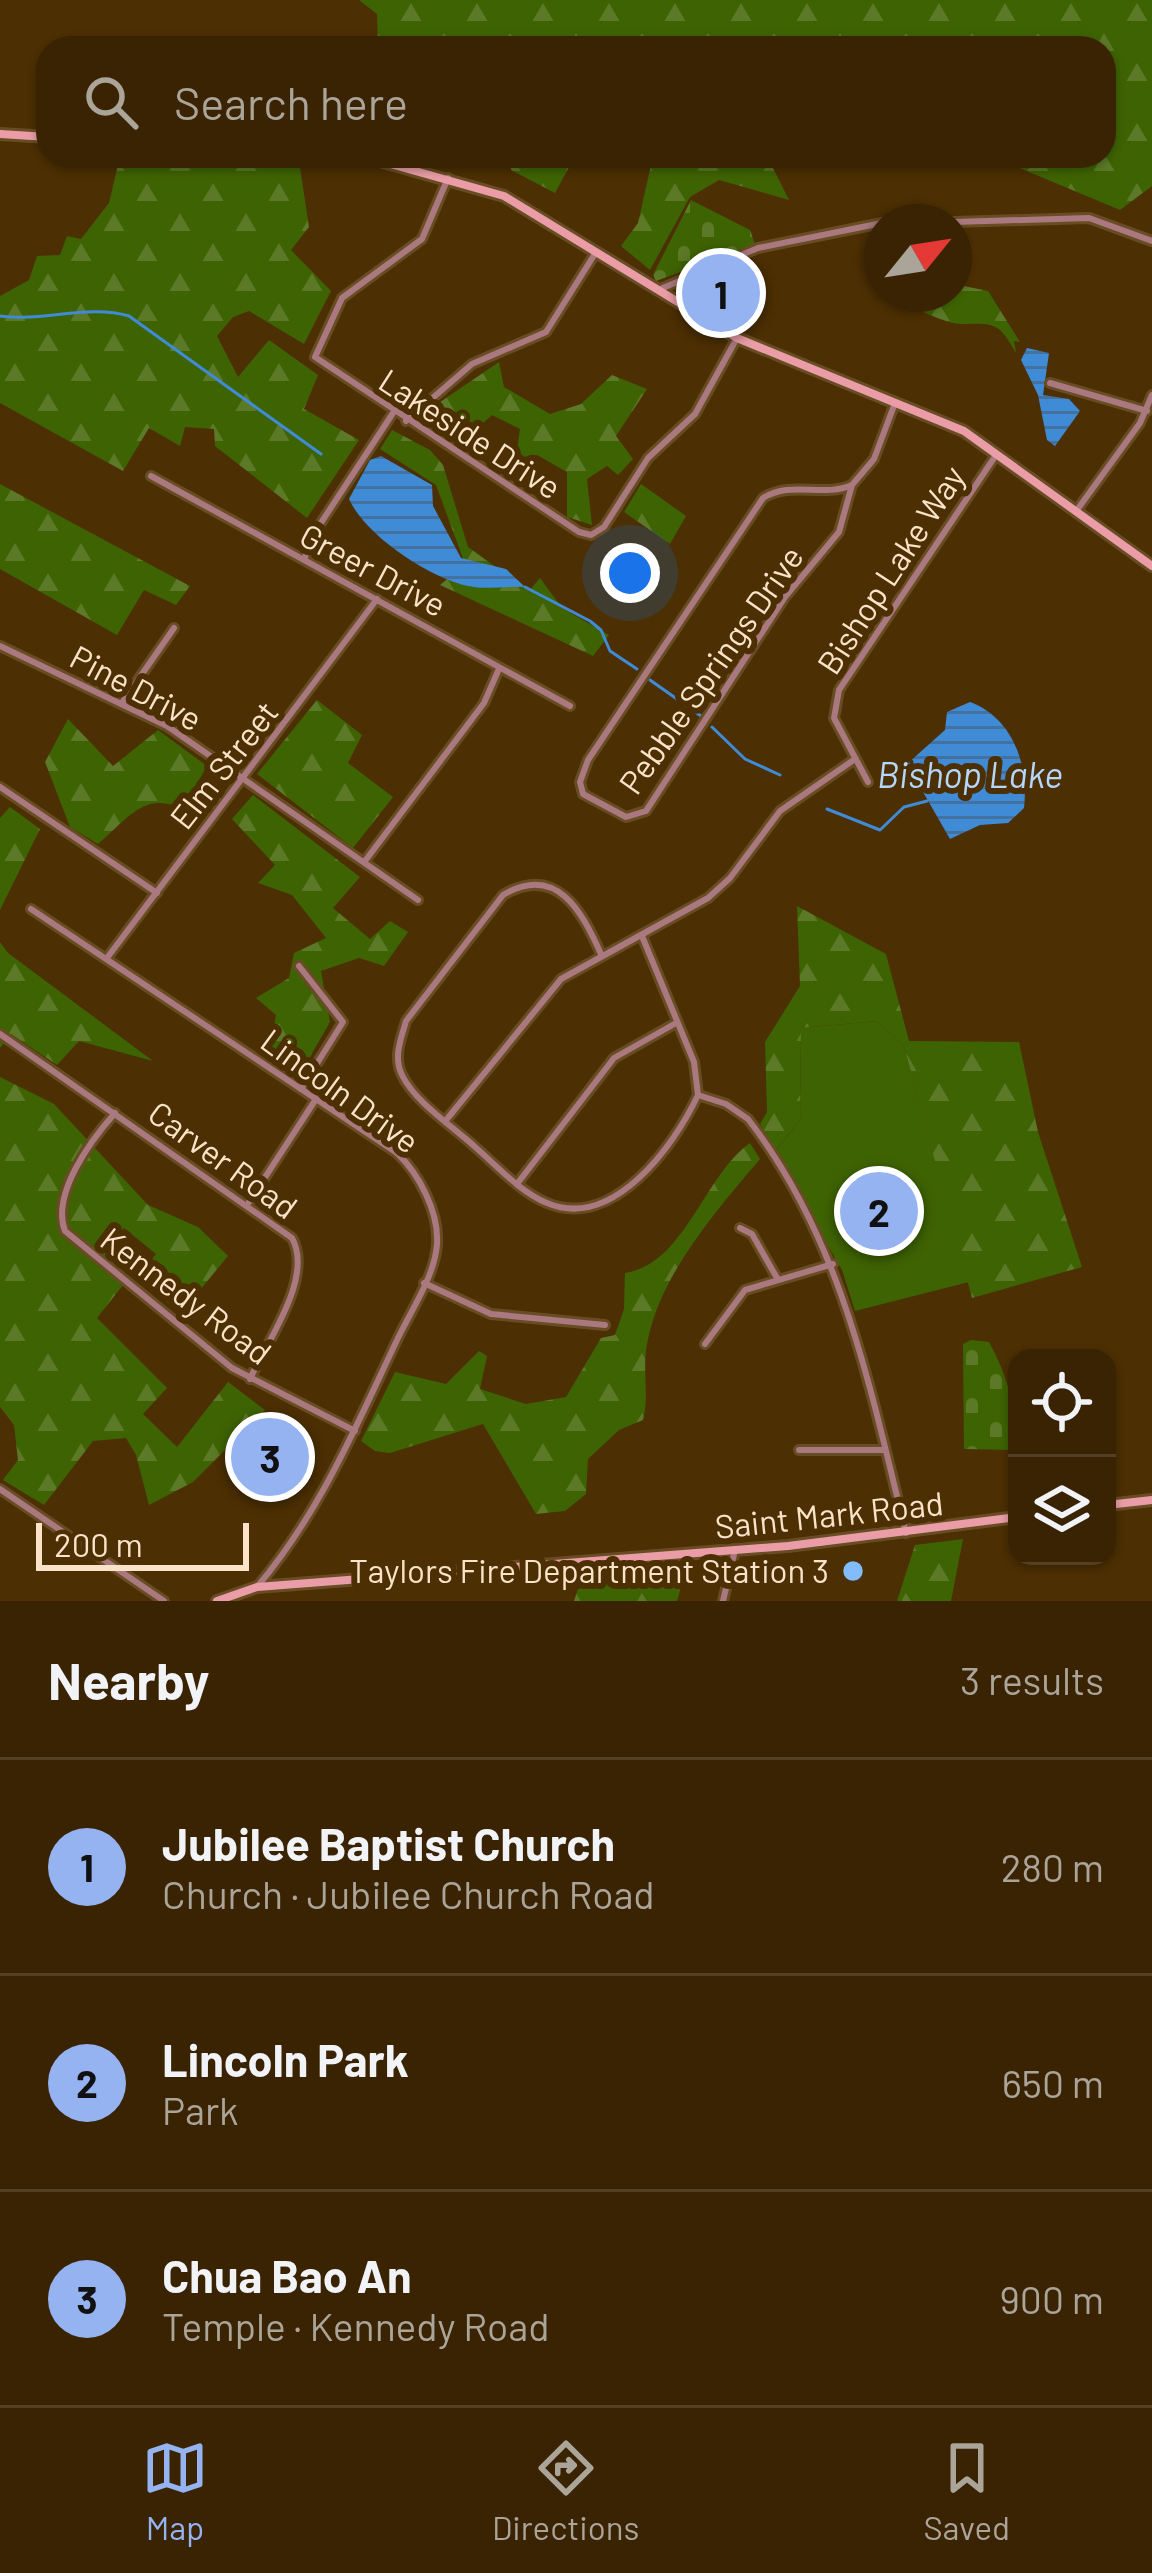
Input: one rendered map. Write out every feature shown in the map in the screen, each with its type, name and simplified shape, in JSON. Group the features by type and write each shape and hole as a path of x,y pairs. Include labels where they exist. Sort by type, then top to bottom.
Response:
{"street":[{"path":"0,134 36,136"},
{"path":"414,168 519,204 737,338 896,401 998,452 1152,566"},
{"name":"Lakeside Drive","path":"448,176 422,239 342,298 315,350 320,364 568,525 595,534 648,458 695,414 737,338"},
{"path":"972,221 1089,218 1152,241"},
{"path":"658,290 758,248 864,227"},
{"path":"406,421 472,364 546,332 596,251"},
{"path":"1050,383 1147,411"},
{"path":"1077,510 1147,411 1152,394"},
{"name":"Pebble Springs Drive","path":"852,485 836,491 779,490 757,506 588,760 580,782 584,794 626,817 646,811 784,597 839,532 852,485 874,459 896,401"},
{"path":"305,559 313,535 393,413"},
{"name":"Bishop Lake Way","path":"868,782 834,718 839,690 998,452"},
{"name":"Greer Drive","path":"151,476 471,650 498,671 570,706"},
{"name":"Elm Street","path":"106,958 377,599"},
{"path":"122,703 174,628"},
{"name":"Pine Drive","path":"0,646 122,703 244,778 418,900"},
{"path":"365,861 484,703 498,671"},
{"path":"446,1120 547,992 601,954 642,937 708,898 730,878 780,811 855,760"},
{"path":"0,787 157,893"},
{"path":"601,954 580,907 566,895 533,884 503,895 406,1021 400,1041 397,1059 402,1077 517,1184 553,1206 575,1209 610,1200 644,1172 698,1095 694,1062 642,937"},
{"name":"Lincoln Drive","path":"31,910 390,1148 415,1174 436,1228 436,1250 424,1283 320,1503 257,1587"},
{"path":"299,966 343,1022 301,1089"},
{"path":"517,1184 614,1058 676,1023"},
{"name":"Carver Road","path":"0,1034 292,1238 300,1265 250,1378"},
{"path":"698,1095 726,1103 755,1127 833,1264 848,1302 906,1533"},
{"path":"248,1203 316,1099"},
{"name":"Kennedy Road","path":"116,1112 71,1182 61,1222 74,1240 250,1378 356,1430"},
{"path":"740,1228 752,1234 777,1278"},
{"path":"705,1344 745,1290 833,1264"},
{"path":"424,1283 499,1316 605,1325"},
{"path":"799,1450 885,1450"},
{"path":"0,1490 164,1601"},
{"path":"1116,1504 1152,1500"},
{"name":"Saint Mark Road","path":"218,1601 257,1587 735,1550 1008,1518"},
{"path":"723,1601 735,1550"}],"green space":[{"path":"359,0 1152,0 1152,186 1120,210 1020,168 1116,168 1116,36 378,36 377,14"},
{"path":"117,168 300,168 309,227 291,250 331,291 304,344 249,311 233,317 217,336 238,377 269,340 318,375 304,409 359,440 307,518 215,446 214,429 185,427 180,446 149,428 123,471 0,403 0,296 29,280 37,256 60,255 67,236 81,239 109,203"},
{"path":"511,168 569,168 555,193"},
{"path":"650,168 773,168 789,200 719,180 690,197 650,270 621,246 638,223"},
{"path":"691,200 750,230 755,244 656,281 653,275"},
{"path":"972,288 988,291 1020,342 1014,341 1016,353 995,326 949,322 924,312 972,312"},
{"path":"499,362 504,387 550,414 581,404 612,375 647,389 616,436 633,459 618,475 607,466 587,479 592,525 567,517 567,472 537,455 516,458 520,429 492,415 460,444 421,415"},
{"path":"392,430 430,450 443,465 468,547 529,591 540,578 562,608 609,635 593,656 440,585 465,564 436,485 380,449"},
{"path":"0,484 190,586 176,605 144,590 117,635 0,569"},
{"path":"641,484 686,516 670,544 624,512"},
{"path":"317,700 362,735 348,763 393,797 353,848 257,774"},
{"path":"68,719 113,766 158,730 207,766 195,787 209,802 194,815 164,803 142,807 98,844 70,827 45,762"},
{"path":"253,795 360,877 333,908 370,939 390,921 408,932 384,966 359,958 321,971 330,1022 298,1078 269,1051 276,1015 256,998 289,978 294,953 326,938 292,895 258,883 275,865 232,819"},
{"path":"10,807 40,829 0,910 0,818"},
{"path":"797,906 886,954 909,1041 1019,1042 1038,1132 1082,1267 972,1298 904,1046 877,1021 801,1028 800,1120 776,1150 760,1124 767,1112 765,1042 800,986"},
{"path":"0,942 8,953 153,1061 79,1041 57,1065 11,1034 0,1048"},
{"path":"877,1021 904,1046 969,1282 855,1311 842,1270 774,1153 800,1120 801,1028"},
{"path":"0,1077 54,1104 148,1205 198,1227 228,1256 181,1313 137,1278 156,1254 124,1228 108,1254 123,1285 97,1318 167,1388 143,1414 177,1447 228,1382 265,1410 193,1482 149,1505 136,1455 126,1438 93,1441 44,1505 3,1480 18,1460 14,1425 0,1407"},
{"path":"750,1143 760,1159 693,1243 655,1314 646,1350 643,1420 619,1430 588,1459 586,1494 565,1511 536,1514 483,1424 390,1453 375,1451 361,1441 395,1372 446,1384 479,1351 487,1356 480,1389 526,1404 566,1397 601,1338 615,1335 624,1309 625,1273 663,1253 734,1157"},
{"path":"989,1342 1001,1368 1008,1389 1008,1450 964,1449 963,1344"},
{"path":"963,1539 951,1601 897,1601 915,1545"},
{"path":"688,1563 677,1601 574,1601 578,1589"}],"water":[{"path":"1027,348 1049,353 1043,395 1069,399 1080,411 1055,446 1047,440 1038,395 1021,360"},
{"path":"381,456 432,485 433,506 461,558 506,569 525,587 475,587 452,581 417,564 369,527 349,499 370,460"},
{"name":"Bishop Lake","path":"970,702 997,719 1015,745 1024,776 1024,808 1008,823 980,825 950,839 907,764 945,730 947,712"}],"waterway":[{"path":"0,316 98,312 129,316 321,454"},
{"path":"525,587 590,621 601,630 610,651 637,669"},
{"path":"650,680 701,716"},
{"path":"712,727 745,759 780,775"},
{"path":"827,809 880,830 904,807 927,801"}],"place":[{"name":"Jubilee Baptist Church","path":"721,293"},
{"name":"Lincoln Park","path":"879,1211"},
{"name":"Chua Bao An","path":"270,1457"},
{"name":"Taylors Fire Department Station 3","path":"853,1571"}]}
